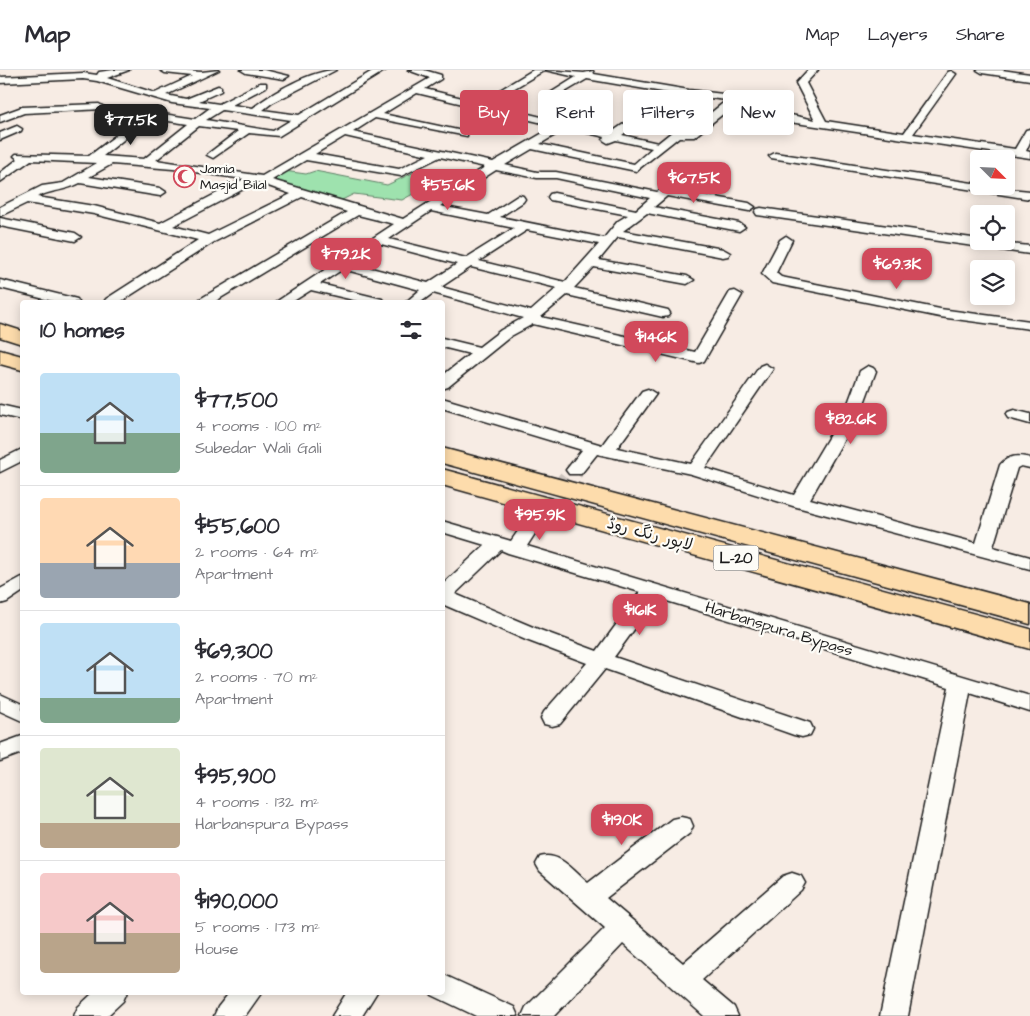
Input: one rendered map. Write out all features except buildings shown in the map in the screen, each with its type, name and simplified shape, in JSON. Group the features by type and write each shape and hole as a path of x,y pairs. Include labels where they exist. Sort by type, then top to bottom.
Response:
{"highway":[{"path":"0,330 20,337"},
{"path":"0,338 20,343"},
{"path":"0,357 20,362"},
{"path":"0,364 20,368"},
{"name":"لاہور رنگ روڈ","path":"445,456 1030,614"},
{"name":"لاہور رنگ روڈ","path":"445,477 1030,639"}],"street":[{"path":"90,70 102,77 156,96 220,108 301,118"},
{"path":"0,80 83,76 102,77 124,70"},
{"path":"165,70 203,75"},
{"path":"156,96 214,70"},
{"path":"252,70 284,76"},
{"path":"254,112 268,100 331,70"},
{"path":"125,111 275,134 381,70"},
{"path":"162,227 305,156 438,77 416,70"},
{"path":"504,90 540,70"},
{"path":"550,70 671,90"},
{"path":"562,90 595,70"},
{"path":"812,70 801,83 822,124"},
{"path":"982,70 1029,76"},
{"path":"906,136 951,74"},
{"path":"146,163 198,122 263,84"},
{"path":"188,102 218,89"},
{"path":"416,90 538,119"},
{"path":"282,93 331,100"},
{"path":"1,118 22,110 99,107"},
{"path":"530,145 636,168 677,132 690,135 723,109"},
{"path":"374,115 460,133"},
{"path":"92,159 123,136 160,117"},
{"path":"794,120 1025,154 1030,132"},
{"path":"0,137 17,129"},
{"path":"213,155 248,129"},
{"path":"571,178 589,157 623,129"},
{"path":"344,133 528,173 571,178 659,196"},
{"path":"286,300 428,207 547,135"},
{"path":"609,135 660,147"},
{"path":"34,144 19,154 201,168 260,179 357,211 404,223"},
{"path":"75,158 90,146"},
{"path":"305,156 401,173 438,154"},
{"path":"0,179 29,156"},
{"path":"775,156 1030,195"},
{"path":"0,212 46,188 62,188 110,160"},
{"path":"511,182 528,173"},
{"path":"78,179 160,192"},
{"path":"445,382 506,333 522,326 532,318 591,263 622,224 642,212 664,192 755,210 1030,250"},
{"path":"114,300 209,239 301,193"},
{"path":"554,197 739,227"},
{"path":"25,199 94,210 209,239"},
{"path":"490,219 519,199"},
{"path":"428,207 525,226 724,253"},
{"path":"208,300 357,211"},
{"path":"0,222 75,237"},
{"path":"415,300 431,287 525,226"},
{"path":"378,240 470,262 663,313"},
{"path":"786,240 769,274 777,280 940,313 1030,325"},
{"path":"591,263 687,280"},
{"path":"341,264 431,287 532,318 699,358 735,295"},
{"path":"0,284 64,300"},
{"path":"309,285 369,300"},
{"path":"445,343 482,354"},
{"path":"695,470 765,369"},
{"path":"799,502 855,406 868,371"},
{"path":"575,470 600,449 648,394"},
{"path":"445,404 600,449 695,470 799,502 1030,563"},
{"path":"0,410 20,415"},
{"path":"0,467 20,455"},
{"path":"983,551 1009,464 1019,460 1030,463"},
{"path":"445,594 507,546 538,515"},
{"name":"Harbanspura Bypass","path":"445,527 1030,704"},
{"path":"552,718 601,660 652,590"},
{"path":"445,597 533,635 802,729"},
{"path":"894,1016 961,683"},
{"path":"0,702 20,712"},
{"path":"0,753 20,745"},
{"path":"588,897 681,826"},
{"path":"549,864 724,1016"},
{"path":"683,980 792,883"},
{"path":"536,1016 573,976 623,927"},
{"path":"445,987 504,1016"},
{"path":"88,1016 110,995"},
{"path":"228,1016 246,995"},
{"path":"346,1016 361,995"}],"green space":[{"path":"419,170 446,176 402,200 354,194 338,202 270,180 284,171 306,174 315,171 387,185"}],"tunnel":[{"path":"538,515 575,470"}],"place":[{"name":"Jamia Masjid Bilal","path":"184,177"}]}
